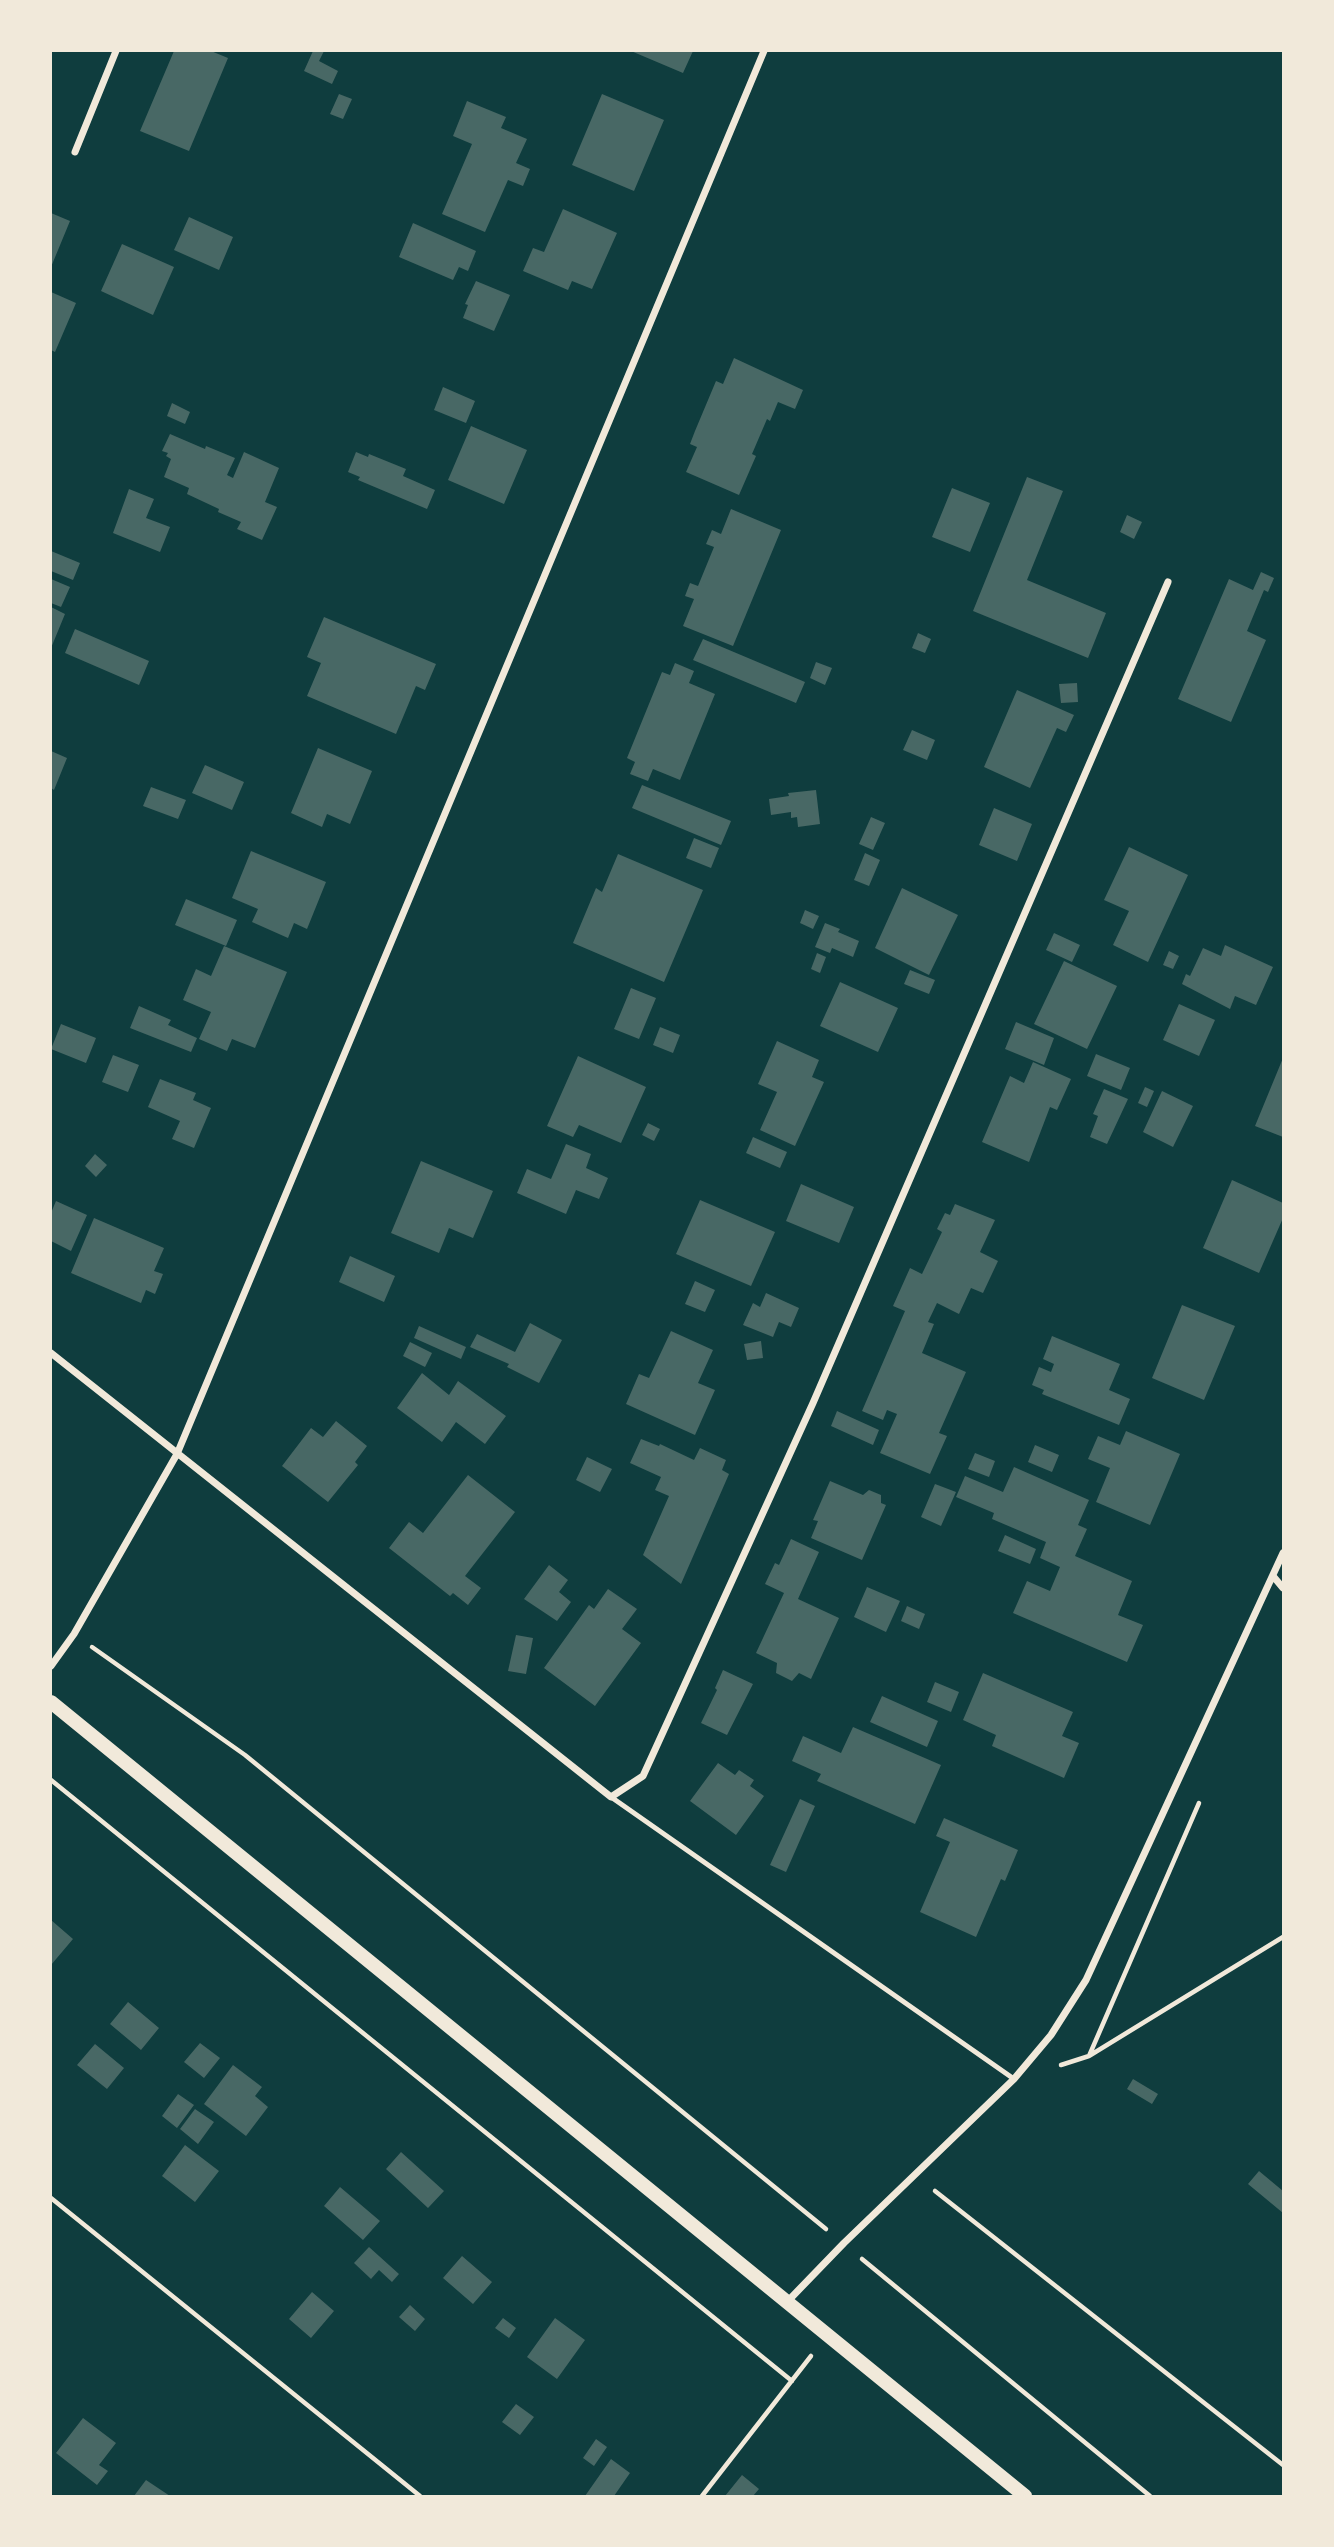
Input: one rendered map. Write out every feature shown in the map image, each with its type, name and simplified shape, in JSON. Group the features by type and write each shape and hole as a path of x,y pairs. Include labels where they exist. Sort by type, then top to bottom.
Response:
{"main road":[{"path":"51,1702 1025,2496"}],"street":[{"path":"75,152 116,51"},
{"path":"51,1666 74,1634 177,1454 764,51"},
{"path":"51,1353 611,1797 643,1776 813,1403 1168,582"},
{"path":"786,2303 844,2243 1014,2079 1051,2035 1086,1980 1283,1553"},
{"path":"1273,1576 1283,1588"}],"lane":[{"path":"611,1797 1014,2079"}],"path":[{"path":"74,1634 245,1755 1150,2496"},
{"path":"51,1780 792,2381"},
{"path":"1089,2056 1200,1800"},
{"path":"1014,2079 1089,2056 1283,1937"},
{"path":"916,2176 1283,2465"},
{"path":"51,2198 420,2496"},
{"path":"702,2496 799,2372"}],"building":[{"path":"174,51 211,51 228,58 189,151 140,131"},
{"path":"313,51 324,51 319,61 338,71 332,84 304,71"},
{"path":"631,51 693,51 683,73"},
{"path":"339,94 352,99 343,119 330,114"},
{"path":"602,94 664,120 634,191 572,165"},
{"path":"467,101 506,117 501,128 527,139 516,163 530,169 523,186 508,180 485,232 442,214 472,144 453,136"},
{"path":"563,209 617,233 592,289 572,281 568,290 523,271 533,248 544,252"},
{"path":"51,213 70,221 51,267"},
{"path":"189,217 233,237 219,270 174,250"},
{"path":"413,223 476,251 468,271 459,267 453,280 399,257"},
{"path":"122,244 174,267 153,315 101,291"},
{"path":"476,281 510,295 494,331 463,318 468,305 465,304"},
{"path":"51,292 76,303 55,352 51,350"},
{"path":"734,358 803,390 795,409 778,402 770,421 767,419 752,454 756,456 739,495 686,472 697,447 690,444 716,381 723,384"},
{"path":"443,387 475,401 466,423 434,410"},
{"path":"172,403 190,412 185,424 167,416"},
{"path":"471,426 527,450 504,504 448,480"},
{"path":"170,434 235,458 227,475 233,478 244,452 279,468 265,502 277,507 262,540 237,529 241,522 187,494 189,488 164,477 171,459 166,456 168,453 162,451"},
{"path":"356,452 368,457 369,454 406,469 403,476 435,490 427,509 358,480 360,477 348,472"},
{"path":"1027,477 1063,491 1027,580 1106,613 1088,658 973,611"},
{"path":"952,488 990,503 970,552 932,537"},
{"path":"129,489 154,499 146,518 170,527 160,552 113,533"},
{"path":"731,509 781,530 733,646 683,626 694,599 685,596 690,583 698,586 714,547 706,544 712,530 721,534"},
{"path":"1127,515 1142,522 1134,539 1120,532"},
{"path":"51,551 80,563 73,580 51,571"},
{"path":"1261,572 1274,578 1268,592 1264,590 1247,631 1266,640 1231,722 1178,699 1229,579 1253,590"},
{"path":"51,579 70,587 61,607 51,603"},
{"path":"51,607 65,614 51,648"},
{"path":"324,617 436,664 425,690 416,686 396,734 307,696 321,663 307,657"},
{"path":"75,629 149,661 139,685 65,653"},
{"path":"918,633 931,639 925,653 912,648"},
{"path":"703,639 805,682 796,703 693,660"},
{"path":"816,662 832,668 825,685 810,678"},
{"path":"675,663 694,671 689,683 715,694 680,780 653,769 648,781 630,774 635,762 627,758 662,672 670,675"},
{"path":"1077,683 1078,702 1061,703 1059,684"},
{"path":"1017,690 1074,715 1066,732 1057,728 1030,788 984,767"},
{"path":"912,730 935,740 927,760 903,750"},
{"path":"318,748 372,771 350,824 327,814 322,827 291,813"},
{"path":"51,751 67,758 54,790 51,788"},
{"path":"205,765 244,782 232,810 192,793"},
{"path":"642,785 731,821 721,845 632,808"},
{"path":"151,787 186,800 178,819 143,806"},
{"path":"816,790 820,824 798,827 797,817 791,818 791,812 771,815 769,799 789,796 788,793"},
{"path":"994,808 1032,824 1017,861 979,845"},
{"path":"871,817 885,823 873,850 859,844"},
{"path":"694,838 719,848 711,868 686,858"},
{"path":"1129,847 1188,875 1148,962 1113,945 1129,911 1104,900"},
{"path":"251,851 326,882 307,929 294,923 288,938 252,922 258,909 232,898"},
{"path":"865,853 880,860 869,886 854,880"},
{"path":"618,854 703,890 664,982 573,943 596,888 602,892"},
{"path":"902,888 958,915 929,975 875,948"},
{"path":"186,899 237,920 226,946 175,925"},
{"path":"805,910 819,916 813,929 800,923"},
{"path":"825,923 859,941 853,957 832,948 830,953 815,947"},
{"path":"1054,933 1080,945 1072,962 1046,950"},
{"path":"1225,945 1273,967 1256,1005 1235,996 1230,1009 1182,984 1186,974 1190,976 1203,948 1221,956"},
{"path":"224,946 287,972 255,1048 232,1039 227,1051 199,1039 211,1012 183,1000 196,969 211,976"},
{"path":"1169,951 1179,956 1173,969 1163,965"},
{"path":"817,953 826,957 820,973 811,969"},
{"path":"1064,961 1117,986 1087,1049 1034,1024"},
{"path":"910,970 935,980 929,994 904,984"},
{"path":"840,982 898,1008 878,1052 820,1026"},
{"path":"631,988 656,998 639,1039 614,1029"},
{"path":"1179,1004 1215,1020 1199,1056 1163,1040"},
{"path":"139,1006 171,1020 168,1025 197,1038 191,1052 130,1028"},
{"path":"1016,1022 1054,1038 1044,1065 1005,1049"},
{"path":"61,1024 96,1038 86,1063 51,1049"},
{"path":"660,1027 680,1035 673,1053 653,1045"},
{"path":"777,1041 819,1060 812,1077 824,1082 795,1146 760,1130 777,1092 758,1084"},
{"path":"1096,1054 1130,1068 1121,1090 1087,1076"},
{"path":"113,1055 139,1065 128,1092 102,1082"},
{"path":"578,1056 646,1087 621,1143 579,1125 573,1137 547,1126"},
{"path":"1283,1058 1283,1137 1255,1126"},
{"path":"1033,1062 1071,1079 1057,1110 1050,1107 1029,1162 982,1142 1010,1076 1024,1083"},
{"path":"160,1079 196,1093 193,1100 211,1108 194,1148 172,1139 180,1121 148,1107"},
{"path":"1145,1087 1154,1091 1147,1107 1138,1103"},
{"path":"1104,1089 1128,1099 1107,1144 1090,1137 1098,1116 1093,1114"},
{"path":"1162,1091 1193,1106 1173,1147 1143,1132"},
{"path":"648,1123 660,1129 654,1141 642,1135"},
{"path":"753,1137 787,1152 780,1168 746,1153"},
{"path":"566,1144 591,1154 586,1168 608,1178 599,1199 576,1190 566,1214 517,1193 527,1169 551,1179"},
{"path":"95,1154 107,1165 96,1177 85,1166"},
{"path":"421,1161 493,1191 473,1238 449,1228 439,1253 391,1233"},
{"path":"1232,1180 1283,1203 1283,1218 1259,1273 1203,1248"},
{"path":"801,1184 854,1207 839,1243 786,1221"},
{"path":"700,1200 775,1232 751,1286 676,1254"},
{"path":"56,1201 87,1215 71,1251 51,1241 51,1213"},
{"path":"955,1204 995,1220 980,1252 998,1261 983,1293 971,1288 959,1314 937,1303 928,1322 934,1324 922,1353 966,1372 939,1433 947,1436 930,1474 880,1453 897,1414 887,1410 883,1420 862,1411 905,1311 893,1306 910,1268 922,1274 942,1232 937,1229 945,1213 950,1215"},
{"path":"94,1218 164,1248 154,1271 163,1274 155,1294 146,1290 141,1303 71,1273"},
{"path":"350,1256 395,1276 384,1302 339,1282"},
{"path":"695,1281 715,1290 705,1312 685,1304"},
{"path":"766,1293 799,1308 791,1327 779,1322 773,1337 743,1325 753,1303 760,1307"},
{"path":"1182,1305 1235,1326 1204,1400 1152,1378"},
{"path":"530,1323 562,1340 539,1383 507,1367 509,1364 470,1347 477,1334 515,1352"},
{"path":"419,1326 466,1347 461,1359 414,1338"},
{"path":"671,1331 713,1350 698,1383 715,1390 695,1435 626,1404 639,1374 649,1378"},
{"path":"1052,1336 1120,1364 1109,1390 1130,1399 1119,1425 1042,1394 1044,1390 1032,1385 1039,1367 1051,1372 1054,1364 1043,1359"},
{"path":"761,1341 763,1358 747,1360 744,1344"},
{"path":"410,1342 432,1353 425,1367 403,1356"},
{"path":"422,1373 449,1395 458,1381 506,1416 485,1444 456,1422 442,1442 397,1408"},
{"path":"837,1411 879,1430 873,1445 831,1426"},
{"path":"336,1421 367,1446 355,1462 358,1465 328,1502 282,1466 311,1428 323,1437"},
{"path":"1126,1431 1180,1454 1150,1525 1096,1502 1110,1468 1088,1459 1098,1436 1120,1445"},
{"path":"641,1439 659,1446 660,1444 694,1460 700,1448 726,1460 722,1470 729,1474 681,1584 643,1555 669,1496 655,1490 661,1477 630,1463"},
{"path":"1035,1445 1059,1455 1052,1472 1028,1462"},
{"path":"975,1453 995,1461 989,1477 968,1469"},
{"path":"587,1457 612,1469 600,1492 576,1480"},
{"path":"1014,1467 1089,1500 1078,1525 1087,1529 1075,1556 1132,1581 1118,1615 1143,1625 1127,1662 1013,1613 1027,1581 1050,1591 1060,1567 1040,1558 1046,1542 992,1519 994,1513 956,1497 965,1476 1003,1492"},
{"path":"468,1475 515,1512 465,1576 481,1588 468,1605 453,1593 450,1596 389,1548 409,1522 423,1533"},
{"path":"830,1481 863,1495 869,1490 881,1495 881,1503 886,1505 862,1560 811,1538 818,1521 813,1520"},
{"path":"935,1484 956,1492 941,1526 921,1517"},
{"path":"1005,1535 1036,1549 1030,1564 998,1551"},
{"path":"791,1539 819,1552 798,1599 839,1618 811,1679 799,1673 792,1681 776,1673 777,1663 756,1653 784,1593 765,1584 775,1563 779,1565"},
{"path":"549,1565 568,1580 559,1592 571,1602 557,1621 524,1599"},
{"path":"867,1587 900,1601 886,1632 854,1617"},
{"path":"608,1589 637,1609 622,1629 641,1643 595,1706 544,1668 589,1605 594,1609"},
{"path":"907,1606 925,1614 919,1629 901,1621"},
{"path":"516,1635 533,1638 526,1674 508,1671"},
{"path":"723,1670 753,1684 727,1735 701,1723 717,1690 715,1688"},
{"path":"983,1673 1073,1712 1062,1736 1079,1743 1064,1778 992,1746 996,1735 963,1720"},
{"path":"935,1682 959,1692 951,1712 927,1702"},
{"path":"882,1696 938,1721 927,1747 870,1722"},
{"path":"853,1727 941,1765 915,1824 817,1781 821,1774 792,1761 803,1736 841,1753"},
{"path":"718,1763 735,1775 739,1770 754,1780 750,1786 764,1796 736,1835 690,1801"},
{"path":"800,1799 815,1806 786,1872 770,1865"},
{"path":"944,1818 1018,1850 1005,1881 1001,1879 976,1937 920,1912 950,1842 936,1836"},
{"path":"51,1920 73,1939 51,1965"},
{"path":"128,2002 159,2028 141,2050 110,2024"},
{"path":"200,2043 220,2058 204,2078 184,2062"},
{"path":"95,2044 124,2068 107,2089 77,2065"},
{"path":"233,2065 262,2087 255,2096 268,2107 246,2136 204,2104"},
{"path":"1133,2079 1158,2094 1152,2104 1127,2089"},
{"path":"178,2094 194,2105 177,2128 162,2116"},
{"path":"195,2109 214,2122 198,2144 180,2129"},
{"path":"185,2145 219,2171 195,2202 162,2176"},
{"path":"401,2152 444,2191 428,2208 386,2169"},
{"path":"1259,2171 1283,2191 1283,2213 1248,2184"},
{"path":"340,2187 380,2221 363,2240 324,2206"},
{"path":"369,2247 399,2274 392,2282 379,2270 371,2279 354,2263"},
{"path":"462,2256 492,2282 473,2304 443,2278"},
{"path":"312,2292 334,2311 311,2338 289,2319"},
{"path":"410,2305 425,2319 415,2331 399,2317"},
{"path":"503,2318 516,2328 509,2338 495,2328"},
{"path":"555,2318 585,2340 557,2379 527,2357"},
{"path":"516,2404 534,2417 520,2435 502,2422"},
{"path":"83,2418 116,2443 99,2465 108,2471 97,2485 56,2453"},
{"path":"596,2439 607,2447 594,2466 583,2458"},
{"path":"611,2459 630,2473 614,2496 585,2496"},
{"path":"742,2475 759,2489 753,2496 725,2496"},
{"path":"146,2480 170,2496 134,2496"}]}
